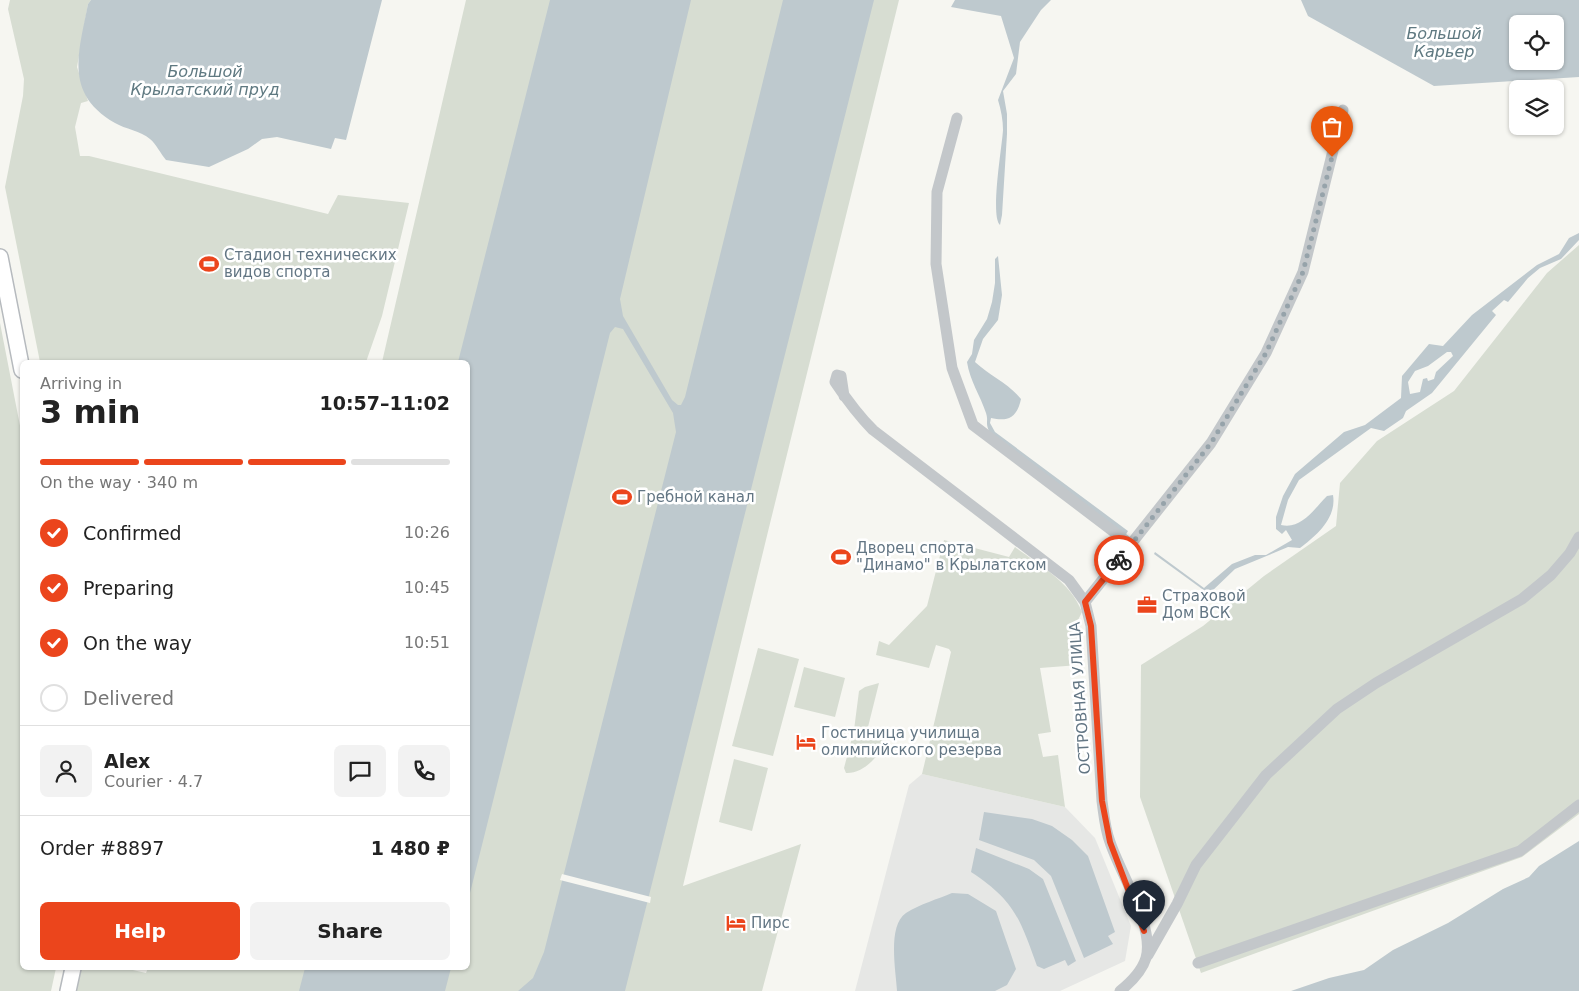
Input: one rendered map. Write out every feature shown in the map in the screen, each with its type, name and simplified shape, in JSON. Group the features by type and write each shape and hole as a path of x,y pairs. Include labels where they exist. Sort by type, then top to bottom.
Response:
{"main road":[{"path":"0,257 20,360"},
{"path":"68,991 73,970"}],"street":[{"path":"1085,602 1211,443 1266,353 1303,272 1343,110"},
{"path":"957,118 937,192 936,264 952,368 973,425 1130,544"},
{"name":"ОСТРОВНАЯ УЛИЦА","path":"835,382 852,408 873,430 1069,580 1085,602 1091,626 1105,824 1110,842 1142,921 1147,941 1146,958"},
{"path":"1123,988 1135,977 1177,904 1196,866 1266,775 1337,709 1376,683 1522,599 1551,575 1570,553 1579,537"},
{"path":"1198,963 1520,850 1579,805"},
{"path":"1123,988 1140,982"}],"shaded area":[{"name":"Стадион технических видов спорта","path":"10,0 91,0 88,4 77,67 88,101 81,103 75,127 80,156 89,156 328,214 338,195 409,203 382,316 367,360 40,360 5,187 23,96 24,79 8,9"},
{"name":"Гребной канал","path":"466,0 899,0 683,886 801,844 762,991 75,991 80,970 133,970 146,973 147,970 470,970 470,360 382,360"},
{"path":"1579,245 1579,814 1522,857 1201,973 1140,797 1141,665 1203,626 1264,576 1336,526 1340,483 1377,441 1454,391 1547,273"},
{"path":"0,323 20,426 20,970 56,970 51,991 0,991"},
{"path":"944,540 1009,557 1015,547 1062,583 1077,601 1082,612 1076,624 1079,665 1040,668 1051,732 1038,734 1043,757 1058,755 1065,807 922,774 951,652 949,649 936,645 929,668 876,655 879,641 889,645 927,606"},
{"path":"758,648 799,659 773,756 732,746"},
{"path":"804,667 845,678 835,717 794,707"},
{"path":"879,683 866,735 885,741 883,747 870,763 859,771 846,773 844,768 854,730 859,691"},
{"path":"734,759 768,768 752,831 719,822"},
{"path":"922,774 1065,807 1095,838 1131,926 1125,961 1060,991 855,991 909,785"}],"water":[{"name":"Большой Крылатский пруд","path":"91,0 382,0 346,140 335,138 331,149 277,137 262,139 248,149 209,167 166,160 150,139 115,123 99,111 88,98 81,85 79,55 88,4"},
{"name":"Гребной канал","path":"550,0 691,0 620,299 623,316 672,400 681,405 685,397 783,0 874,0 625,991 518,991 533,978 544,952 676,432 673,413 623,329 615,327 610,333 470,893 470,360 459,360"},
{"path":"955,0 1051,0 1041,10 1020,42 1016,74 1003,91 1007,114 1007,134 1000,225 997,219 996,195 1003,130 998,100 1014,58 1001,16 951,7"},
{"name":"Большой Карьер","path":"1301,0 1579,0 1579,77 1434,86 1308,16"},
{"path":"1579,233 1579,240 1561,259 1540,268 1528,278 1508,302 1504,300 1492,311 1496,315 1432,393 1406,411 1403,418 1384,431 1371,428 1299,480 1288,500 1281,525 1288,526 1301,521 1327,496 1333,495 1332,511 1329,519 1319,532 1300,548 1288,547 1235,569 1209,594 1154,554 1155,552 1204,588 1232,564 1255,555 1266,555 1292,540 1286,530 1282,534 1276,529 1276,517 1283,496 1295,474 1344,432 1365,425 1401,398 1402,376 1429,344 1443,346 1472,315 1537,265 1559,254 1569,238","holes":["1447,352 1451,352 1453,356 1436,372 1434,379 1428,381 1427,378 1423,379 1420,392 1410,394 1408,382 1415,371 1428,366"]},
{"path":"998,256 1002,295 998,320 983,339 975,362 1010,388 1021,399 1017,410 1011,417 1003,419 991,418 990,423 995,432 1128,531 1125,536 991,435 989,431 986,413 970,375 967,362 972,354 974,340 987,319 992,302 995,283 995,259"},
{"path":"984,812 1032,819 1052,826 1072,840 1088,856 1115,932 1108,936 1113,944 1084,958 1051,876 1034,860 979,840"},
{"path":"1579,841 1579,991 1291,991 1329,978 1364,970 1393,950 1448,923 1503,889 1529,877 1539,866"},
{"path":"976,848 1029,869 1043,879 1076,961 1068,966 1065,960 1044,969 1037,966 1020,923 1007,902 986,882 971,872"},
{"path":"952,893 968,894 996,911 1016,969 1007,985 995,991 897,991 894,949 896,928 900,919 906,913 923,904"},
{"path":"304,970 450,970 445,991 299,991"}],"pier":[{"path":"562,874 651,897 650,903 560,880"}],"way so far":[{"path":"1119,560 1211,443 1266,353 1303,272 1332,157"}],"place":[{"name":"Стадион технических видов спорта","path":"209,264"},
{"name":"Гребной канал","path":"622,497"},
{"name":"Дворец спорта \"Динамо\" в Крылатском","path":"841,557"},
{"name":"Страховой Дом ВСК","path":"1147,605"},
{"name":"Гостиница училища олимпийского резерва","path":"806,742"},
{"name":"Пирс","path":"736,923"}],"route":[{"path":"1119,560 1085,602 1091,626 1105,824 1110,842 1142,921 1144,931"}]}
